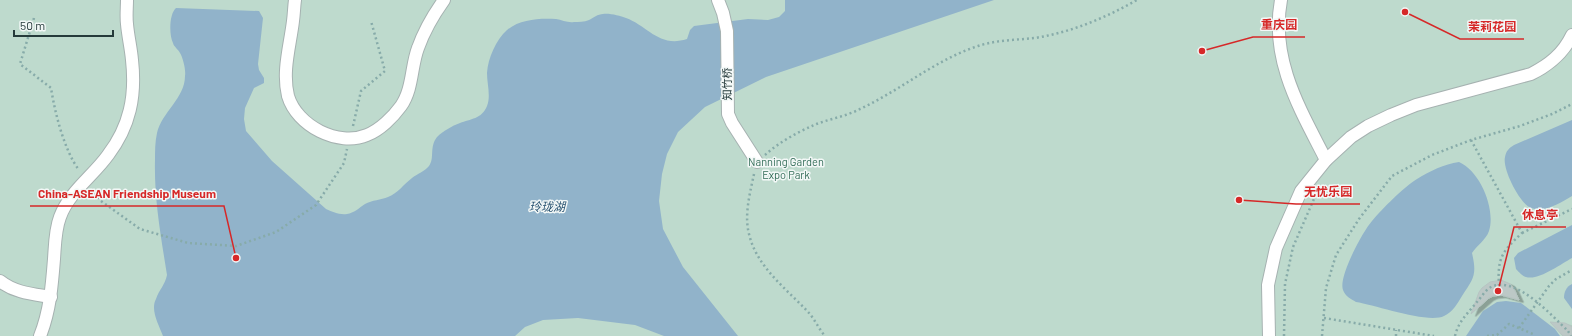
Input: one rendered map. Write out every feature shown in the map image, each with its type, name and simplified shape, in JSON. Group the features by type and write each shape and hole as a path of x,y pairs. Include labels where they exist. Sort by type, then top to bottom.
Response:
{"street":[{"path":"40,336 44,327 51,297 59,218 66,201 108,155 124,130 131,111 133,86 132,62 127,24 128,0"},
{"path":"295,0 293,22 287,50 286,84 289,97 301,118 311,126 331,136 350,138 367,135 376,130 390,118 402,104 408,90 418,48 437,10 444,0"},
{"name":"知竹桥","path":"718,0 727,31 728,114 732,123 757,162"},
{"path":"1281,0 1278,38 1286,77 1301,112 1326,160"},
{"path":"1269,336 1268,285 1276,248 1301,192 1326,160 1351,138 1368,126 1391,114 1416,105 1531,74 1546,66 1558,56 1572,35"},
{"path":"0,281 13,289 25,293 51,297"}],"path":[{"path":"825,336 810,314 768,272 757,255 748,234 747,212 757,162 774,147 806,130 860,110 954,55 979,45 1036,38 1086,25 1115,13 1137,0"},
{"path":"34,18 20,64 51,88 55,111 72,162 101,201 140,230 188,243 236,246 276,232 316,205 344,163 361,91 385,71 371,21"},
{"path":"1322,336 1326,288 1336,255 1359,219 1392,176 1432,155 1471,140 1520,126 1552,114 1572,104"},
{"path":"1471,140 1522,233"},
{"path":"1284,336 1285,284 1293,247 1318,191"},
{"path":"1499,285 1498,270 1500,260 1511,244 1522,233 1572,209"},
{"path":"1519,328 1549,286 1556,279 1572,270"},
{"path":"1455,336 1459,324 1483,294 1490,287 1499,285 1520,290 1537,302 1568,331 1570,336"},
{"path":"1324,318 1434,336"},
{"path":"1487,336 1497,336 1509,324 1533,334 1532,336"},
{"path":"1396,330 1396,336"}],"green space":[{"name":"Nanning Garden Expo Park","path":"0,0 1572,0 1572,336 0,336"}],"water":[{"name":"玲珑湖","path":"785,0 994,0 766,77 705,107 678,132 667,154 662,174 659,201 663,229 683,267 738,336 664,336 635,325 578,318 543,320 525,327 515,336 163,336 154,308 154,303 167,275 157,204 155,150 156,136 163,118 177,98 184,84 185,67 171,35 170,25 172,15 176,8 259,11 263,18 258,64 259,70 264,78 264,83 254,88 245,108 244,119 246,131 272,161 326,209 336,213 347,214 352,213 365,204 394,194 412,178 429,166 432,160 433,145 439,135 460,123 482,114 488,102 489,94 487,73 491,55 503,34 512,26 524,21 543,19 582,22 599,15 609,14 624,17 661,38 669,41 677,41 687,39 690,30 694,26 748,19 768,20 779,17 785,11"},
{"path":"1572,120 1572,196 1547,208 1531,208 1522,200 1513,186 1506,169 1506,153 1514,145"},
{"path":"1459,162 1474,173 1480,182 1488,202 1491,222 1488,234 1472,253 1474,272 1472,280 1454,308 1444,316 1426,318 1356,302 1348,297 1343,290 1342,284 1344,275 1352,254 1372,221 1393,198 1417,179 1437,168"},
{"path":"1572,225 1572,258 1537,277 1531,278 1525,276 1516,269 1514,258 1518,253"},
{"path":"1572,284 1572,309 1564,298 1564,294 1568,287"},
{"path":"1506,301 1521,303 1555,329 1560,336 1466,336 1483,311 1497,302"}],"building":[{"path":"1501,280 1510,284 1519,300 1501,295 1493,296 1471,314 1479,292 1482,288 1490,282"},
{"path":"1550,322 1565,323 1569,325 1572,327 1572,336 1563,336"}],"place":[{"name":"茉莉花园","path":"1405,12"},
{"name":"重庆园","path":"1202,51"},
{"name":"无忧乐园","path":"1239,200"},
{"name":"China-ASEAN Friendship Museum","path":"236,258"},
{"name":"休息亭","path":"1498,291"}]}
